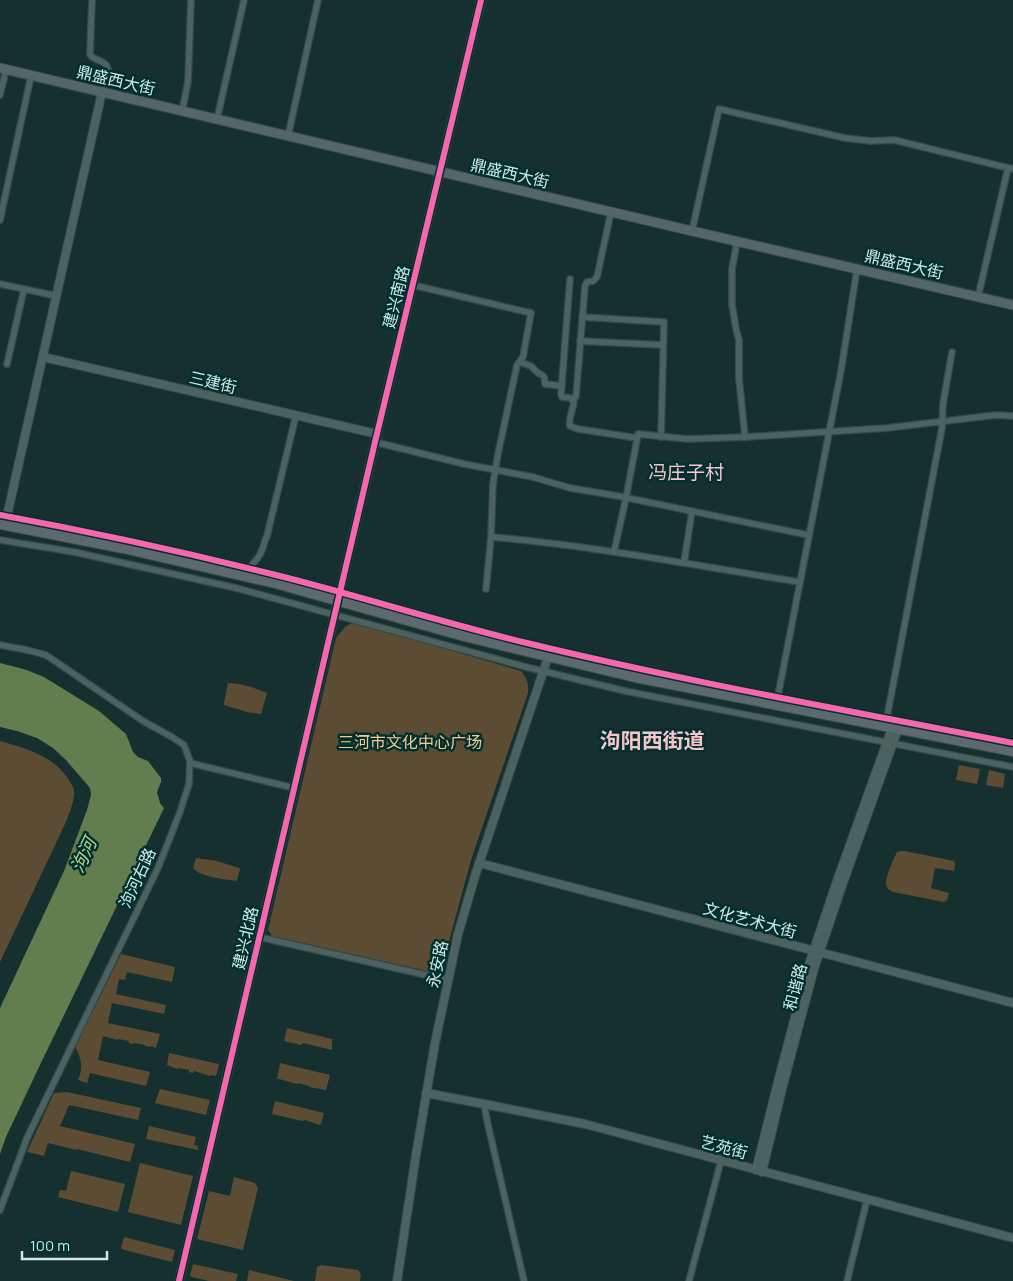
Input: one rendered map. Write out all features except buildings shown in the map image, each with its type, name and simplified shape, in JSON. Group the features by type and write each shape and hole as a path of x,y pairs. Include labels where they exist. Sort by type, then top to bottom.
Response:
{"highway":[{"path":"2,522 249,572 337,604 544,668 891,732 1013,758"},
{"path":"2,522 122,555 337,604 635,677 777,701 891,732 1013,751"}],"main road":[{"name":"鼎盛西大街","path":"3,69 1013,305"}],"street":[{"path":"2,522 43,357 108,70 108,66 105,63 92,57 90,54 92,0"},
{"path":"182,111 188,82 191,0"},
{"path":"217,119 244,0"},
{"path":"288,136 318,0"},
{"name":"建兴南路","path":"337,604 412,285 482,0"},
{"path":"0,95 3,69"},
{"path":"0,220 31,76"},
{"path":"692,231 719,109 845,138 871,141 894,140 1010,169 978,297"},
{"path":"611,212 597,277 593,281 587,282 585,286 576,396 573,400 569,421 572,427 578,429 637,438"},
{"path":"737,241 732,269 732,304 739,340 739,378 745,437"},
{"path":"777,701 829,432 857,269"},
{"path":"570,279 561,395 573,400"},
{"path":"0,284 57,296"},
{"path":"412,285 531,313 523,356 517,365 496,470 486,590"},
{"path":"6,364 24,289"},
{"path":"582,317 664,322 661,437"},
{"path":"580,341 663,345"},
{"path":"891,732 942,428 943,404 952,352"},
{"name":"三建街","path":"43,357 296,415 376,438"},
{"path":"520,362 531,366 542,375 545,384 562,386"},
{"path":"249,572 250,565 258,558 267,536 296,415"},
{"path":"614,552 638,434 688,439 745,437 887,428 996,415 1013,416"},
{"path":"376,438 464,464 534,477 570,488 808,535"},
{"path":"684,563 692,511"},
{"path":"491,537 614,552 800,582"},
{"path":"0,540 74,552 236,588 337,604"},
{"name":"建兴北路","path":"179,1281 337,604"},
{"path":"0,645 39,652 56,661 143,721 184,745 189,754 190,763 294,788"},
{"name":"永安路","path":"397,1281 426,1093 458,934 479,863 544,668"},
{"path":"891,732 1013,743"},
{"path":"891,732 1013,767"},
{"name":"和谐路","path":"759,1171 788,1067 816,951 891,732"},
{"name":"泃河右路","path":"0,1210 27,1138 162,860 188,790 190,763"},
{"name":"文化艺术大街","path":"479,863 1013,1003"},
{"path":"259,938 448,980"},
{"name":"艺苑街","path":"426,1093 585,1124 1013,1238"},
{"path":"484,1104 524,1281"},
{"path":"688,1281 721,1161"},
{"path":"847,1281 867,1200"}],"green space":[{"name":"三河市文化中心广场","path":"354,622 521,671 528,684 528,693 471,860 444,966 436,973 272,936 268,930 336,638 345,627"},
{"path":"228,683 243,685 267,693 261,714 224,705"},
{"path":"0,741 37,753 61,769 73,788 74,799 65,824 0,962"},
{"path":"959,765 980,769 977,784 956,780"},
{"path":"989,770 1005,774 1003,788 986,785"},
{"path":"897,852 954,861 954,871 935,868 931,888 949,893 947,900 944,902 893,892 888,889 886,880 891,864"},
{"path":"196,858 217,861 239,868 237,880 201,874 193,868"},
{"path":"121,954 175,967 172,982 127,972 125,980 119,979 116,994 166,1005 164,1014 112,1003 108,1023 160,1034 156,1048 103,1036 98,1060 150,1072 146,1086 90,1073 87,1083 78,1080 81,1064 75,1047"},
{"path":"287,1028 332,1039 332,1050 303,1043 301,1045 284,1041"},
{"path":"169,1053 219,1064 216,1076 194,1071 193,1073 189,1072 189,1070 177,1069 167,1065"},
{"path":"280,1063 330,1075 326,1090 277,1079"},
{"path":"160,1089 210,1100 206,1115 155,1103"},
{"path":"67,1092 141,1108 138,1120 69,1105 60,1126 135,1144 130,1162 48,1143 44,1156 27,1152 54,1093"},
{"path":"275,1101 324,1113 321,1124 272,1114"},
{"path":"149,1126 196,1137 194,1145 198,1146 198,1150 146,1139"},
{"path":"140,1163 193,1176 181,1225 128,1212"},
{"path":"71,1171 125,1184 118,1212 58,1197 60,1190 66,1191"},
{"path":"234,1177 255,1183 258,1188 243,1250 197,1239 209,1191 230,1196"},
{"path":"124,1237 175,1250 172,1262 121,1249"},
{"path":"193,1264 238,1274 236,1281 209,1281 192,1277 190,1276"},
{"path":"321,1265 358,1270 361,1274 360,1281 315,1281 317,1267"},
{"path":"249,1270 294,1281 247,1281"}],"water":[{"name":"泃河","path":"0,663 27,670 44,677 99,711 126,734 133,752 138,757 148,761 161,778 157,792 160,803 164,808 39,1067 0,1154 0,1008 64,871 91,795 90,788 53,748 37,738 0,727"}],"cycle path":[{"path":"179,1281 375,442 481,0"},
{"path":"0,515 172,550 307,583 496,635 648,671 1013,743"}],"district":[{"name":"冯庄子村","path":"686,472"},
{"name":"泃阳西街道","path":"652,740"}]}
